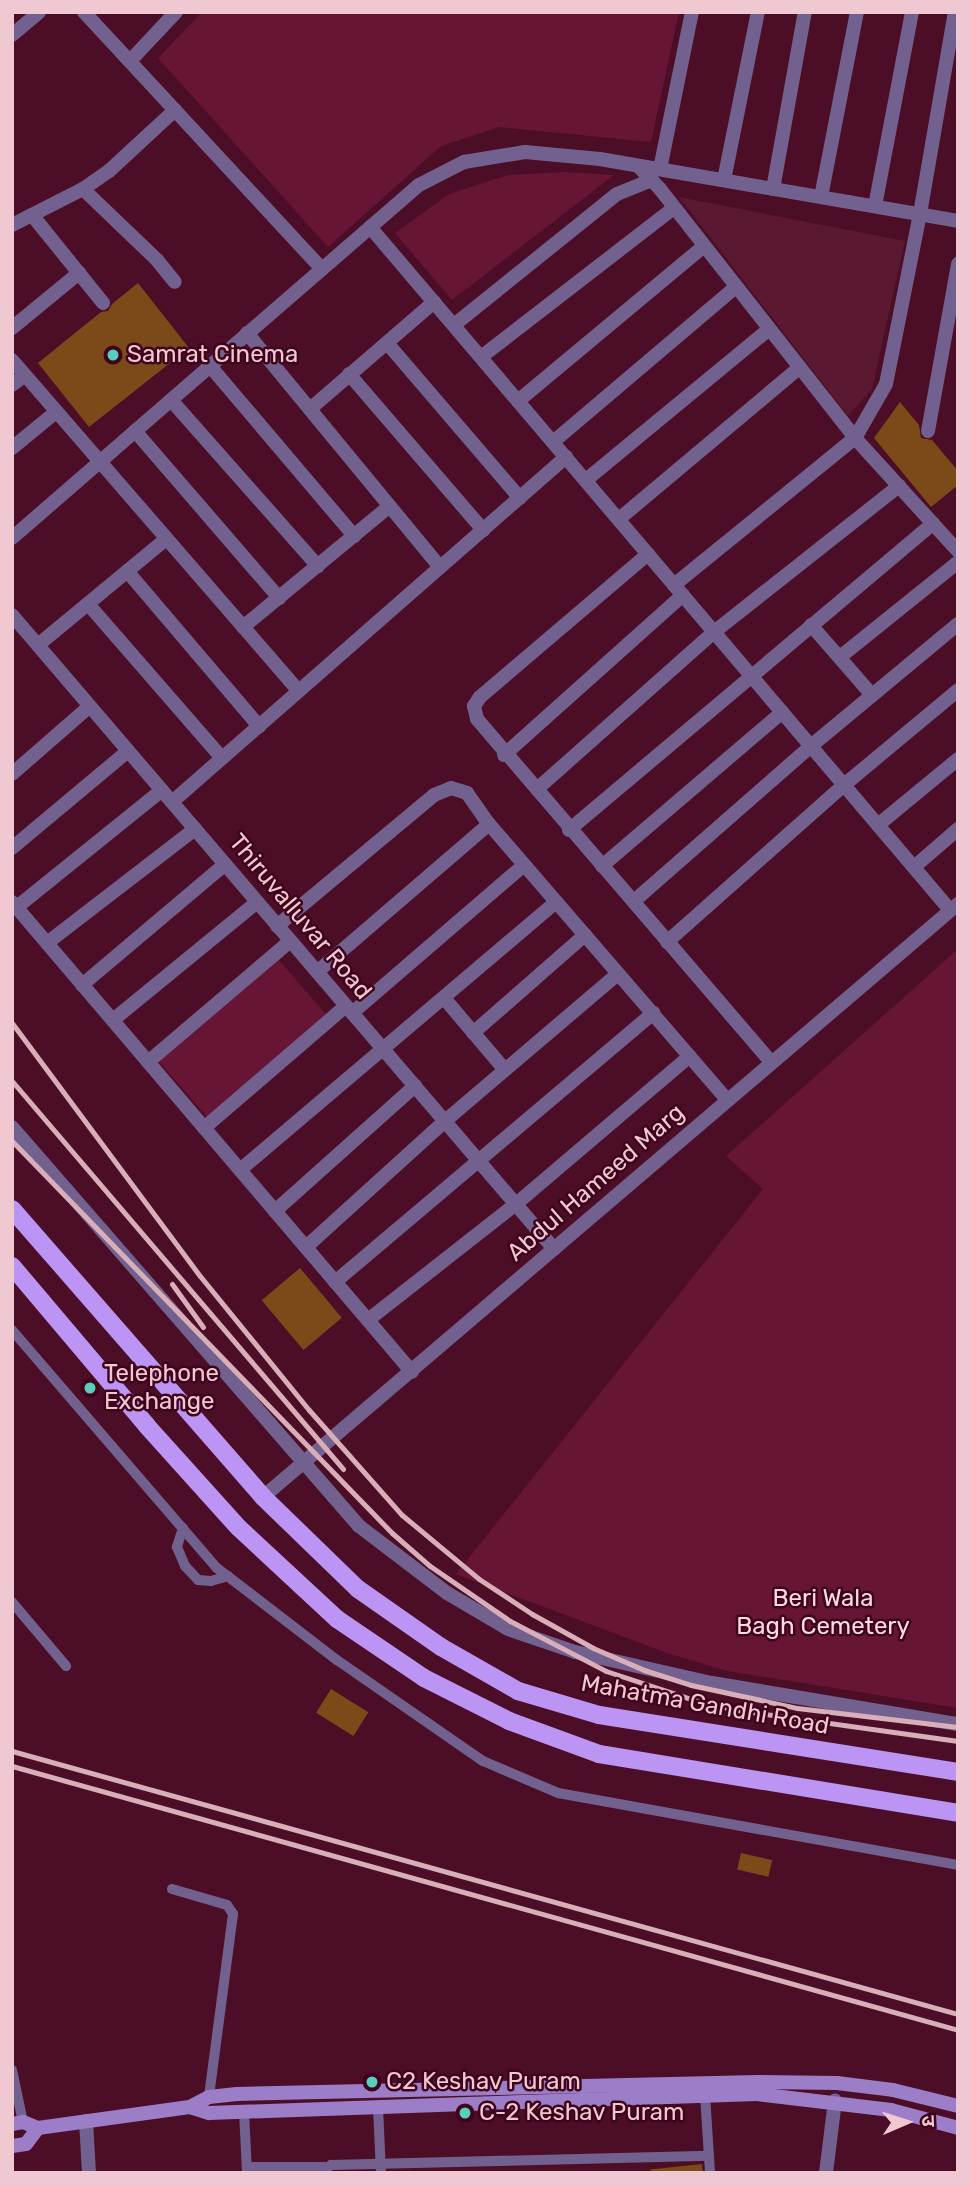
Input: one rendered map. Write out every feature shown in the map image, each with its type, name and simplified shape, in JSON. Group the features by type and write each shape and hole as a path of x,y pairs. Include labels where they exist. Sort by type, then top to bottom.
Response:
{"main road":[{"name":"Mahatma Gandhi Road","path":"12,1209 263,1497 358,1589 441,1647 518,1691 599,1715 958,1772"},
{"path":"12,1266 147,1426 239,1528 337,1619 424,1678 509,1721 599,1754 958,1813"},
{"path":"18,2123 38,2128 190,2107 209,2097 377,2090 757,2082 837,2083 893,2090 958,2106"},
{"path":"835,2101 837,2083"},
{"path":"377,2090 378,2107"},
{"path":"190,2107 209,2113 757,2094 835,2101 891,2110 958,2128"},
{"path":"12,2146 26,2144 38,2128"}],"street":[{"path":"12,35 39,12"},
{"path":"130,61 176,12"},
{"path":"692,12 656,175 674,208 855,439 958,551"},
{"path":"724,180 758,12"},
{"path":"773,189 805,12"},
{"path":"821,197 857,12"},
{"path":"875,206 912,12"},
{"path":"504,755 678,590 855,439 886,384 920,214 955,12"},
{"path":"90,14 321,269"},
{"path":"12,225 83,190 109,171 175,110"},
{"path":"12,538 419,185 464,162 525,152 600,159 638,166 656,175 724,180 958,221"},
{"path":"454,325 617,194 656,175"},
{"path":"83,190 157,260 174,282"},
{"path":"481,357 674,208"},
{"path":"32,215 103,303"},
{"path":"370,227 914,867 955,909"},
{"path":"518,401 704,246"},
{"path":"928,431 958,264"},
{"path":"12,328 79,273"},
{"path":"553,442 736,287"},
{"path":"310,409 434,302"},
{"path":"586,480 769,329"},
{"path":"247,334 440,567"},
{"path":"387,343 520,498"},
{"path":"12,360 299,691"},
{"path":"209,366 354,536"},
{"path":"619,519 800,368"},
{"path":"349,374 483,530"},
{"path":"12,385 24,375"},
{"path":"172,400 318,566"},
{"path":"12,448 57,412"},
{"path":"135,431 279,598"},
{"path":"172,802 566,457"},
{"path":"537,789 714,632 899,486"},
{"path":"243,627 390,506"},
{"path":"569,830 933,524"},
{"path":"38,645 166,539"},
{"path":"648,554 480,697 474,706 477,719 504,755 537,789 569,830 634,901 771,1062"},
{"path":"840,657 958,562"},
{"path":"127,571 259,726"},
{"path":"88,604 222,758"},
{"name":"Thiruvalluvar Road","path":"12,615 554,1249"},
{"path":"634,901 811,746 958,624"},
{"path":"811,625 872,695"},
{"path":"667,942 844,785 958,690"},
{"path":"12,774 90,706"},
{"path":"602,866 782,712"},
{"path":"12,848 128,751"},
{"path":"878,825 958,759"},
{"path":"278,926 435,795 450,788 467,793 489,824 727,1100"},
{"path":"162,790 14,905 412,1372"},
{"path":"317,972 489,824"},
{"path":"47,943 195,829"},
{"path":"914,867 958,829"},
{"path":"82,985 225,864"},
{"path":"204,1128 524,864"},
{"path":"113,1020 257,902"},
{"path":"240,1170 556,902"},
{"name":"Abdul Hameed Marg","path":"263,1497 305,1464 771,1062 955,909"},
{"path":"473,1032 585,935"},
{"path":"148,1062 290,941"},
{"path":"306,1247 445,1121 618,974"},
{"path":"444,998 505,1070"},
{"path":"335,1282 653,1013"},
{"path":"368,1320 516,1204 690,1056"},
{"path":"275,1211 415,1086"},
{"path":"12,1127 359,1525 447,1593 508,1629 575,1652 712,1683 958,1724"},
{"path":"826,2173 835,2101"},
{"path":"86,2121 89,2173"}],"lane":[{"path":"12,1330 183,1528 228,1576 337,1660 483,1761 558,1793 958,1865"},
{"path":"183,1528 177,1547 185,1566 198,1580 212,1581 228,1576"},
{"path":"12,1602 66,1666"},
{"path":"172,1889 215,1900 227,1905 233,1914 209,2097"},
{"path":"12,2070 18,2123"},
{"path":"705,2095 710,2173"},
{"path":"378,2107 381,2169"},
{"path":"244,2112 247,2170 381,2169 709,2156"}],"shaded area":[{"path":"679,197 905,241 872,389 848,416"}],"green space":[{"path":"202,12 679,12 651,142 499,127 441,146 328,247 158,58"},
{"path":"565,172 614,175 452,300 395,233 449,194 508,175"},
{"name":"Beri Wala Bagh Cemetery","path":"958,949 958,1708 727,1671 667,1653 456,1574 763,1189 726,1156"},
{"path":"277,958 326,1014 207,1117 159,1061"}],"building":[{"name":"Samrat Cinema","path":"138,283 189,348 89,427 38,363 101,312 108,311 112,304"},
{"path":"900,402 919,425 921,438 932,440 958,471 958,485 931,507 874,438"},
{"path":"300,1268 342,1318 303,1350 262,1300"},
{"path":"331,1689 368,1712 353,1736 316,1713"},
{"path":"741,1853 772,1860 768,1877 737,1870"},
{"path":"702,2164 703,2173 651,2173 650,2169"}],"railway":[{"path":"12,1023 200,1276 309,1410 402,1515 479,1579 532,1614 593,1648 644,1670 691,1685 797,1708 958,1727"},
{"path":"12,1081 343,1469"},
{"path":"12,1141 392,1533 430,1566 510,1621 606,1671 694,1700 737,1710 958,1741"},
{"path":"172,1284 203,1327"},
{"path":"12,1751 958,2014"},
{"path":"12,1766 958,2030"}],"place":[{"name":"Samrat Cinema","path":"113,355"},
{"name":"Telephone Exchange","path":"90,1388"},
{"name":"C2 Keshav Puram","path":"372,2082"},
{"name":"C-2 Keshav Puram","path":"465,2113"}]}
